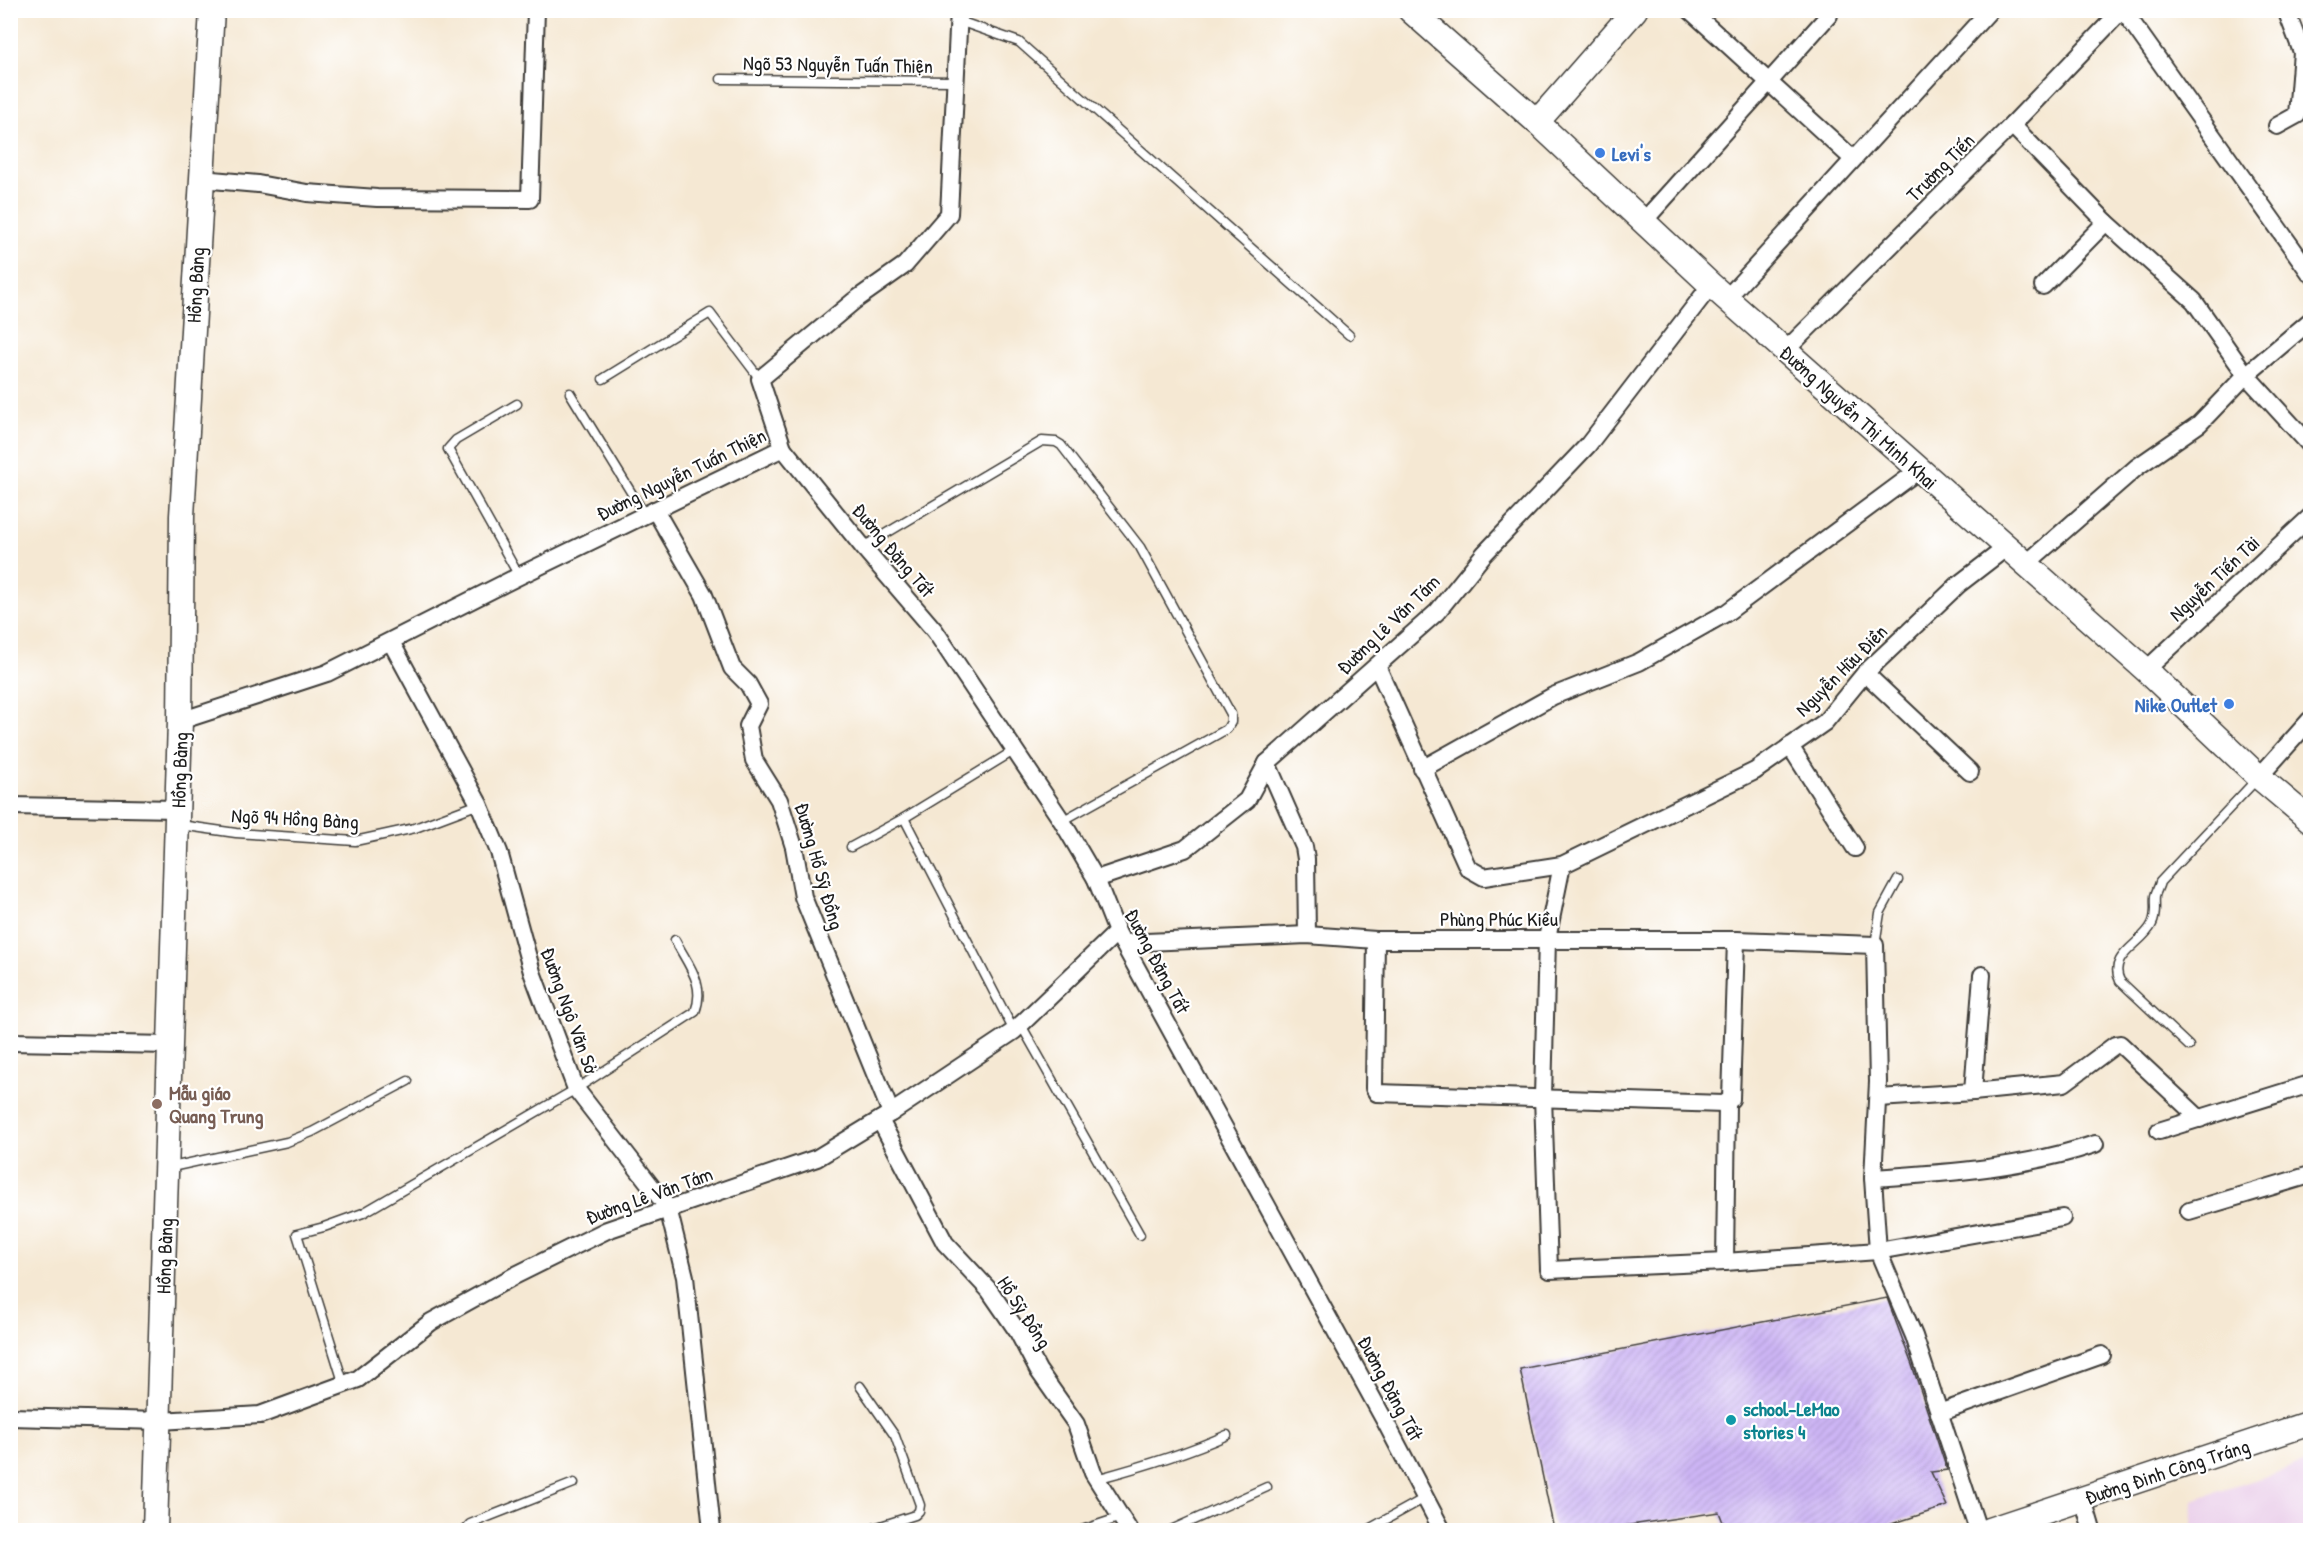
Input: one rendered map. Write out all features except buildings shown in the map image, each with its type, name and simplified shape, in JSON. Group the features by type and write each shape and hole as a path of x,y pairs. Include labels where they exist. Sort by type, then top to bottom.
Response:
{"street":[{"name":"Hồng Bàng","path":"155,1530 180,721 182,516 212,10"},
{"path":"201,179 258,184 308,193 377,198 530,199 536,10"},
{"name":"Đường Nguyễn Thị Minh Khai","path":"1410,10 1537,122 1718,292 2145,670 2259,777 2310,820"},
{"path":"1537,122 1635,10"},
{"path":"1690,10 1853,159"},
{"name":"Đường Lê Văn Tám","path":"1096,879 1185,849 1247,800 1267,763 1437,612 1484,554 1588,445 1718,292 1853,159 1990,10"},
{"path":"2123,10 2310,273"},
{"name":"Trường Tiến","path":"1785,351 2012,125 2123,10"},
{"path":"2277,126 2297,115 2306,52 2286,10"},
{"path":"1643,222 1829,15"},
{"path":"760,379 854,301 905,265 949,214 959,16"},
{"path":"2012,125 2106,222 2194,301 2246,375 2310,445"},
{"path":"2043,286 2106,222"},
{"path":"2026,564 2137,467 2199,424 2246,375 2310,321"},
{"name":"Đường Nguyễn Tuấn Thiện","path":"180,721 327,673 519,576 783,448 760,379"},
{"name":"Đường Đặng Tất","path":"783,448 935,631 1062,821 1096,879 1120,937 1386,1423 1442,1530"},
{"path":"1422,769 1553,696 1639,662 1726,613 1919,470"},
{"name":"Đường Hồ Sỹ Đồng","path":"650,512 704,595 732,668 748,684 759,704 748,726 754,760 779,800 794,847 803,897 886,1117"},
{"name":"Nguyễn Tiến Tài","path":"2145,670 2310,517"},
{"name":"Nguyễn Hữu Điền","path":"1377,666 1468,868 1484,877 1562,865 1755,771 1825,722 1865,673 1959,584 2007,548"},
{"name":"Đường Ngô Văn Sở","path":"391,642 478,804 499,852 532,972 576,1089 668,1208 685,1277 712,1530"},
{"path":"1865,673 1970,772"},
{"path":"2259,777 2310,720"},
{"path":"1790,746 1855,848"},
{"path":"1267,763 1304,848 1307,935"},
{"path":"10,806 177,817"},
{"path":"1562,865 1547,939 1544,1097 1549,1270 1725,1262 1878,1251 2062,1218"},
{"name":"Phùng Phúc Kiều","path":"1120,937 1307,935 1376,940 1736,940 1875,945"},
{"name":"Đường Lê Văn Tám","path":"10,1418 160,1421 260,1415 358,1379 431,1322 514,1276 607,1230 818,1158 886,1117 1018,1028 1120,937"},
{"path":"1376,940 1374,1088 1377,1093 1727,1103"},
{"path":"1725,1262 1727,1103 1731,1099 1736,940"},
{"path":"1875,945 1878,1098 1873,1178 1878,1251 1914,1336 1978,1530"},
{"path":"1973,1092 1982,975"},
{"path":"10,1042 171,1045"},
{"path":"1878,1098 2064,1083 2115,1045 2120,1044 2199,1119"},
{"path":"2159,1131 2310,1084"},
{"name":"Hồ Sỹ Đồng","path":"886,1117 945,1243 989,1290 1018,1332 1038,1370 1076,1424 1096,1479 1125,1523"},
{"path":"1873,1178 1962,1172 2065,1155 2095,1144"},
{"path":"2189,1211 2310,1175"},
{"path":"1939,1413 2102,1355"},
{"name":"Đường Đinh Công Tráng","path":"1989,1530 2310,1423"},
{"path":"2083,1499 2092,1530"}],"lane":[{"path":"959,16 1019,42 1348,336"},
{"name":"Ngõ 53 Nguyễn Tuấn Thiện","path":"721,79 955,81"},
{"path":"603,379 710,313 760,379"},
{"path":"570,393 650,512"},
{"path":"517,404 456,440 448,449 519,576"},
{"path":"863,547 1042,441 1049,440 1061,445 1140,547 1231,714 1231,722 1227,729 1062,821"},
{"path":"851,847 904,818 1016,750"},
{"path":"2189,1046 2120,981 2116,974 2117,963 2152,926 2156,912 2155,897 2160,882 2259,777"},
{"name":"Ngõ 94 Hồng Bàng","path":"177,817 236,833 355,841 415,828 478,804"},
{"path":"904,818 1018,1028 1140,1235"},
{"path":"1875,945 1880,913 1898,880"},
{"path":"344,1385 297,1234 363,1213 576,1089 695,1012 699,1001 699,985 675,940"},
{"path":"167,1168 287,1142 312,1132 408,1081"},
{"path":"860,1386 895,1436 920,1505 915,1515 868,1530"},
{"path":"1096,1479 1194,1450 1227,1435"},
{"path":"465,1530 470,1524 574,1483"},
{"path":"1171,1530 1267,1487"},
{"path":"1367,1530 1425,1498"},
{"path":"1082,1530 1125,1523"}],"shaded area":[{"path":"2310,1462 2310,1530 2192,1530 2193,1500"}],"place":[{"name":"Levi's","path":"1600,153"},
{"name":"Nike Outlet","path":"2229,704"},
{"name":"Mẫu giáo Quang Trung","path":"157,1104"},
{"name":"school-LeMao stories 4","path":"1731,1420"}]}
